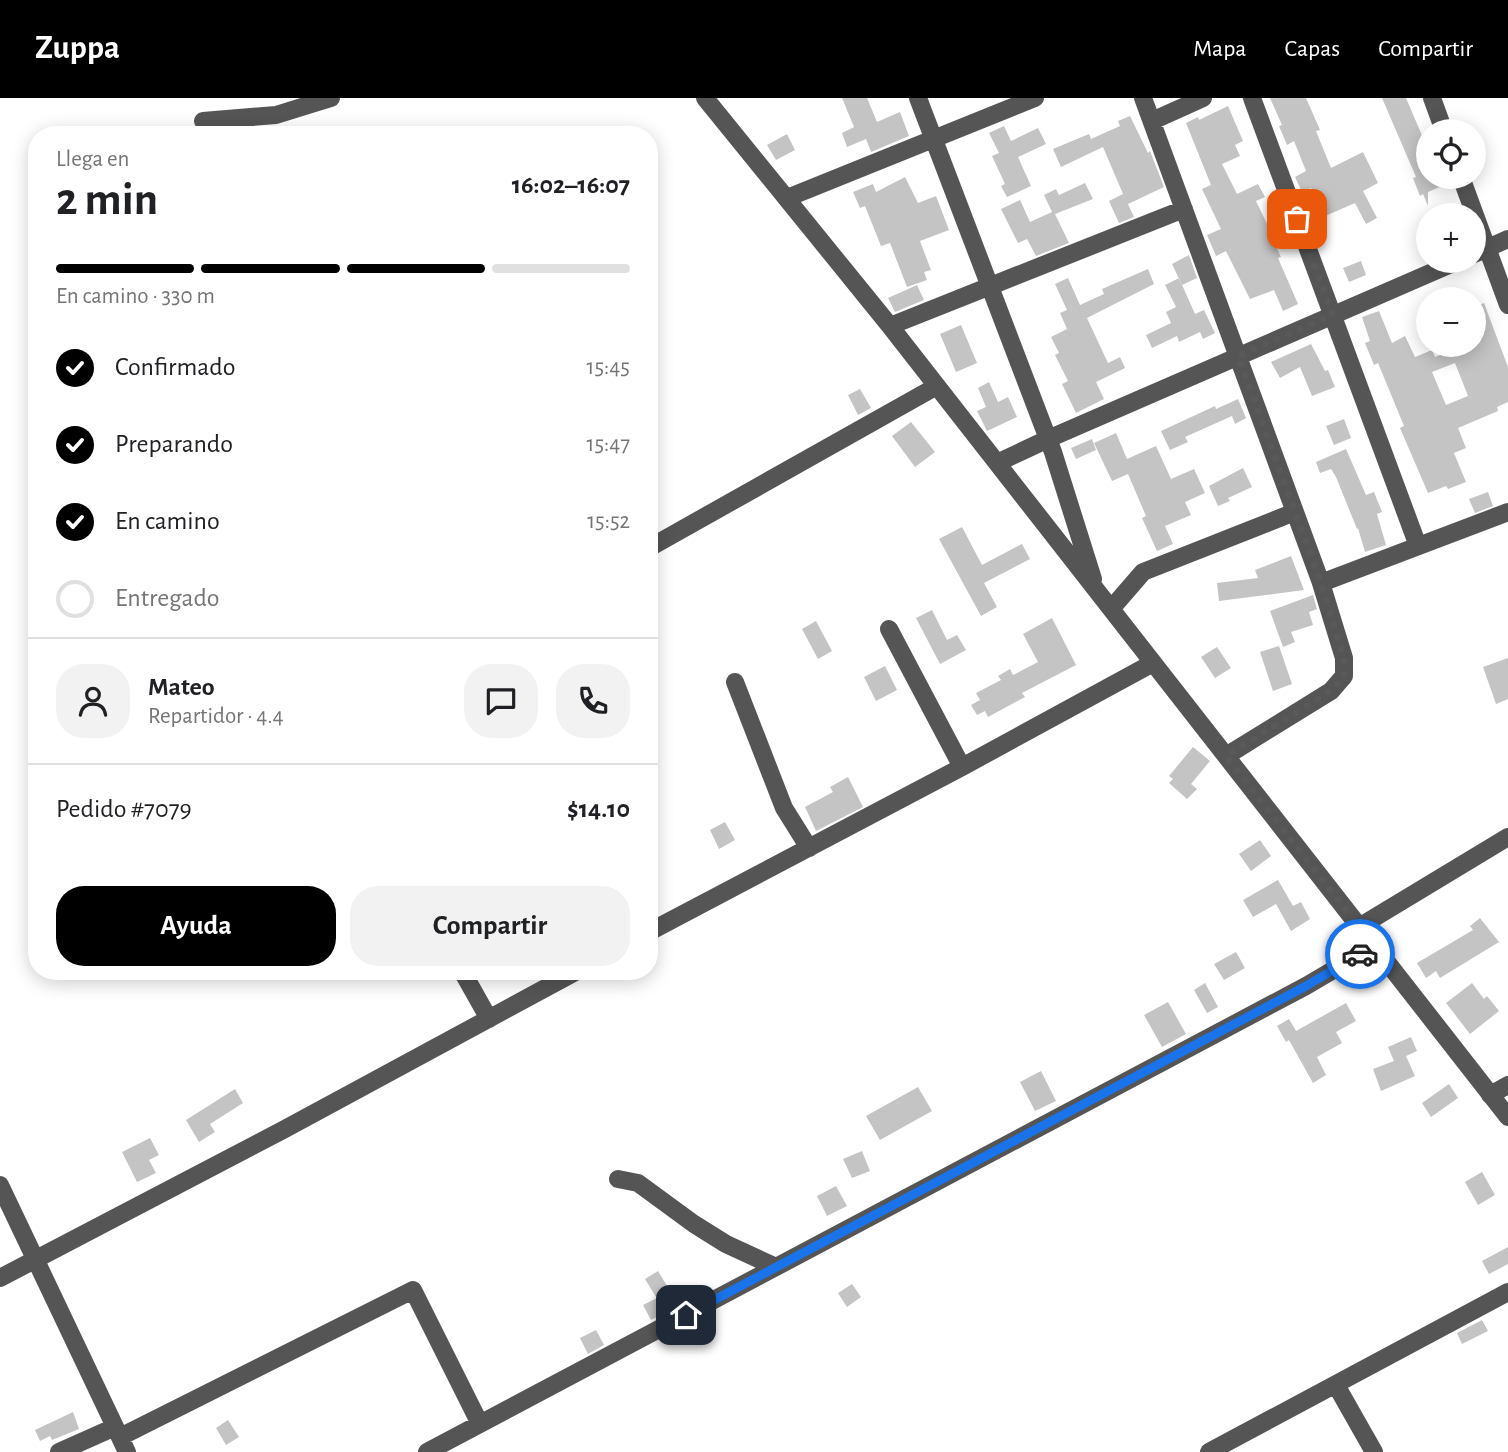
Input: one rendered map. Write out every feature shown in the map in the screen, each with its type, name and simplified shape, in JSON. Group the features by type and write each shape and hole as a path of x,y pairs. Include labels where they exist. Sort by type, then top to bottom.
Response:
{"street":[{"path":"203,121 276,115 331,98"},
{"path":"705,98 890,326 1508,1117"},
{"path":"919,98 1048,439 1097,592"},
{"path":"787,198 1035,98"},
{"path":"1143,98 1321,583 1344,658 1344,676 1331,691 1226,756"},
{"path":"1152,121 1203,98"},
{"path":"1252,98 1418,546"},
{"path":"1432,98 1440,119"},
{"path":"890,326 1184,209"},
{"path":"1486,248 1508,239"},
{"path":"1486,263 1508,305"},
{"path":"997,463 1430,273"},
{"path":"658,543 937,386"},
{"path":"1111,608 1143,572 1295,512"},
{"path":"1321,583 1508,512"},
{"path":"889,629 962,767"},
{"path":"658,924 809,848 1153,663"},
{"path":"735,682 784,808 809,848"},
{"path":"1359,927 1508,836"},
{"path":"427,1452 1306,986 1374,946"},
{"path":"467,980 489,1019"},
{"path":"0,1278 560,980"},
{"path":"1490,1095 1508,1085"},
{"path":"618,1179 638,1183 726,1244 776,1267"},
{"path":"0,1185 121,1439"},
{"path":"59,1452 121,1439 413,1290 480,1424"},
{"path":"1209,1452 1508,1292"},
{"path":"1336,1385 1374,1452"}],"building":[{"path":"842,98 867,98 877,122 900,112 909,136 871,152 866,139 847,147 842,133 854,127"},
{"path":"1270,98 1306,98 1320,130 1316,131 1331,168 1363,152 1378,183 1363,191 1377,218 1366,224 1355,203 1323,217 1311,188 1302,192 1295,177 1306,171 1294,141 1287,145 1279,126 1282,125"},
{"path":"1382,98 1406,98 1416,121 1416,177"},
{"path":"1228,106 1243,141 1235,145 1240,156 1222,164 1237,194 1258,184 1265,197 1256,201 1298,304 1283,311 1274,290 1250,299 1226,251 1216,256 1207,235 1221,229 1202,189 1211,185 1186,123"},
{"path":"1130,116 1148,153 1150,151 1164,187 1128,204 1134,217 1119,223 1109,201 1123,194 1103,147 1061,167 1053,149 1089,134 1091,139 1120,126 1118,121"},
{"path":"1004,126 1011,141 1038,128 1046,144 1018,157 1031,186 1007,197 1001,186 1005,184 992,156 999,153 989,133"},
{"path":"787,134 795,150 776,160 767,145"},
{"path":"905,177 918,203 936,196 949,230 920,241 931,270 924,272 927,280 907,287 890,243 881,246 865,206 860,208 853,192 873,184 876,192"},
{"path":"1085,183 1093,199 1055,214 1069,243 1036,256 1027,239 1018,243 1001,209 1020,200 1030,222 1052,212 1044,195 1056,189 1059,195"},
{"path":"1417,189 1435,189 1428,192 1428,203 1423,194 1420,196"},
{"path":"1189,255 1197,278 1182,285 1172,264"},
{"path":"1361,261 1366,275 1349,282 1343,268"},
{"path":"1148,269 1154,284 1087,318 1108,363 1120,357 1125,368 1096,382 1104,399 1076,413 1062,384 1068,381 1055,355 1059,353 1051,337 1067,329 1060,313 1067,310 1055,284 1068,278 1080,305 1104,294 1102,289"},
{"path":"1179,278 1195,314 1204,310 1215,333 1203,339 1200,332 1179,342 1177,336 1152,348 1146,335 1171,323 1166,312 1176,307 1165,285"},
{"path":"917,285 924,300 895,312 888,298"},
{"path":"1486,308 1508,367 1508,402 1497,407 1498,411 1458,428 1466,448 1454,453 1466,482 1428,493 1400,428 1404,426 1378,363 1374,365 1365,343 1370,341 1362,317 1379,311 1392,343 1405,336 1415,357 1486,357","holes":["1455,363 1468,396 1446,405 1432,372"]},
{"path":"961,325 977,363 956,372 940,334"},
{"path":"1311,344 1325,371 1328,370 1335,387 1312,396 1300,367 1280,378 1271,362"},
{"path":"989,382 998,402 1008,397 1017,417 987,431 977,411 986,407 978,388"},
{"path":"860,389 871,408 858,415 848,395"},
{"path":"1238,399 1246,418 1235,424 1232,416 1185,437 1188,442 1170,450 1161,431 1215,406 1216,409"},
{"path":"1344,419 1351,438 1334,445 1326,426"},
{"path":"911,422 935,452 915,467 892,436"},
{"path":"1116,433 1127,459 1156,446 1171,479 1194,469 1205,493 1185,502 1191,515 1165,526 1173,544 1157,551 1142,518 1146,516 1128,474 1112,481 1094,443"},
{"path":"1092,439 1096,450 1076,459 1071,448"},
{"path":"1346,449 1366,495 1374,492 1382,512 1377,514 1386,545 1365,552 1358,528 1336,477 1331,469 1320,473 1316,462"},
{"path":"1243,468 1252,487 1228,498 1230,501 1218,506 1209,486"},
{"path":"1488,492 1493,506 1475,513 1469,499"},
{"path":"962,527 982,565 1022,544 1030,559 984,583 997,607 981,616 939,539"},
{"path":"1291,556 1304,590 1219,601 1217,583 1258,578 1255,570"},
{"path":"1313,595 1317,609 1309,612 1313,625 1291,632 1295,642 1283,647 1270,611"},
{"path":"932,610 947,640 957,635 966,650 940,664 916,618"},
{"path":"1052,618 1076,665 1022,693 1025,697 988,717 985,711 977,715 971,705 980,700 976,693 1001,680 998,676 1010,669 1013,675 1038,662 1023,634"},
{"path":"816,621 832,651 818,659 802,629"},
{"path":"1279,646 1292,684 1273,691 1260,652"},
{"path":"1217,647 1231,668 1215,678 1201,657"},
{"path":"1508,658 1508,699 1496,704 1483,667"},
{"path":"885,666 897,690 876,701 864,677"},
{"path":"1193,747 1210,761 1191,784 1197,789 1187,799 1169,783 1173,779 1169,776"},
{"path":"848,777 863,807 816,831 805,807 833,792 830,787"},
{"path":"725,822 735,840 719,849 710,830"},
{"path":"1260,840 1271,856 1251,871 1239,854"},
{"path":"1278,880 1293,906 1301,902 1310,919 1291,931 1276,904 1253,917 1243,900"},
{"path":"1480,918 1499,942 1440,978 1436,971 1426,978 1417,963 1473,930 1470,926"},
{"path":"1236,952 1245,968 1224,980 1214,964"},
{"path":"1205,983 1218,1007 1207,1013 1194,990"},
{"path":"1472,983 1484,999 1487,996 1499,1011 1470,1034 1446,1003"},
{"path":"1168,1002 1186,1034 1162,1047 1144,1015"},
{"path":"1346,1003 1356,1021 1336,1032 1342,1043 1317,1057 1326,1075 1313,1083 1289,1040 1286,1042 1277,1026 1289,1019 1296,1031"},
{"path":"1411,1037 1417,1051 1406,1056 1415,1076 1381,1091 1373,1069 1394,1061 1388,1047"},
{"path":"1041,1071 1056,1101 1035,1111 1020,1082"},
{"path":"1449,1084 1458,1098 1431,1117 1422,1103"},
{"path":"918,1087 932,1111 880,1140 866,1116"},
{"path":"235,1089 243,1103 210,1124 215,1132 199,1142 186,1120"},
{"path":"150,1138 159,1155 149,1160 156,1173 137,1182 122,1152"},
{"path":"862,1151 870,1171 852,1178 843,1159"},
{"path":"1482,1172 1495,1195 1478,1205 1465,1182"},
{"path":"836,1186 847,1206 827,1216 817,1196"},
{"path":"1508,1247 1508,1264 1489,1274 1482,1261"},
{"path":"658,1271 669,1289 656,1297 645,1279"},
{"path":"852,1284 861,1297 847,1307 838,1293"},
{"path":"657,1298 665,1313 651,1320 643,1305"},
{"path":"1482,1320 1488,1331 1462,1344 1457,1333"},
{"path":"596,1330 604,1345 588,1354 580,1338"},
{"path":"73,1412 79,1429 52,1440 50,1436 40,1441 35,1430"},
{"path":"228,1420 239,1437 226,1445 216,1428"}],"way so far":[{"path":"1297,219 1333,315 1238,356 1321,583 1344,658 1344,676 1331,691 1226,756 1374,946 1360,954"}],"route":[{"path":"686,1315 1306,986 1360,954"}]}
